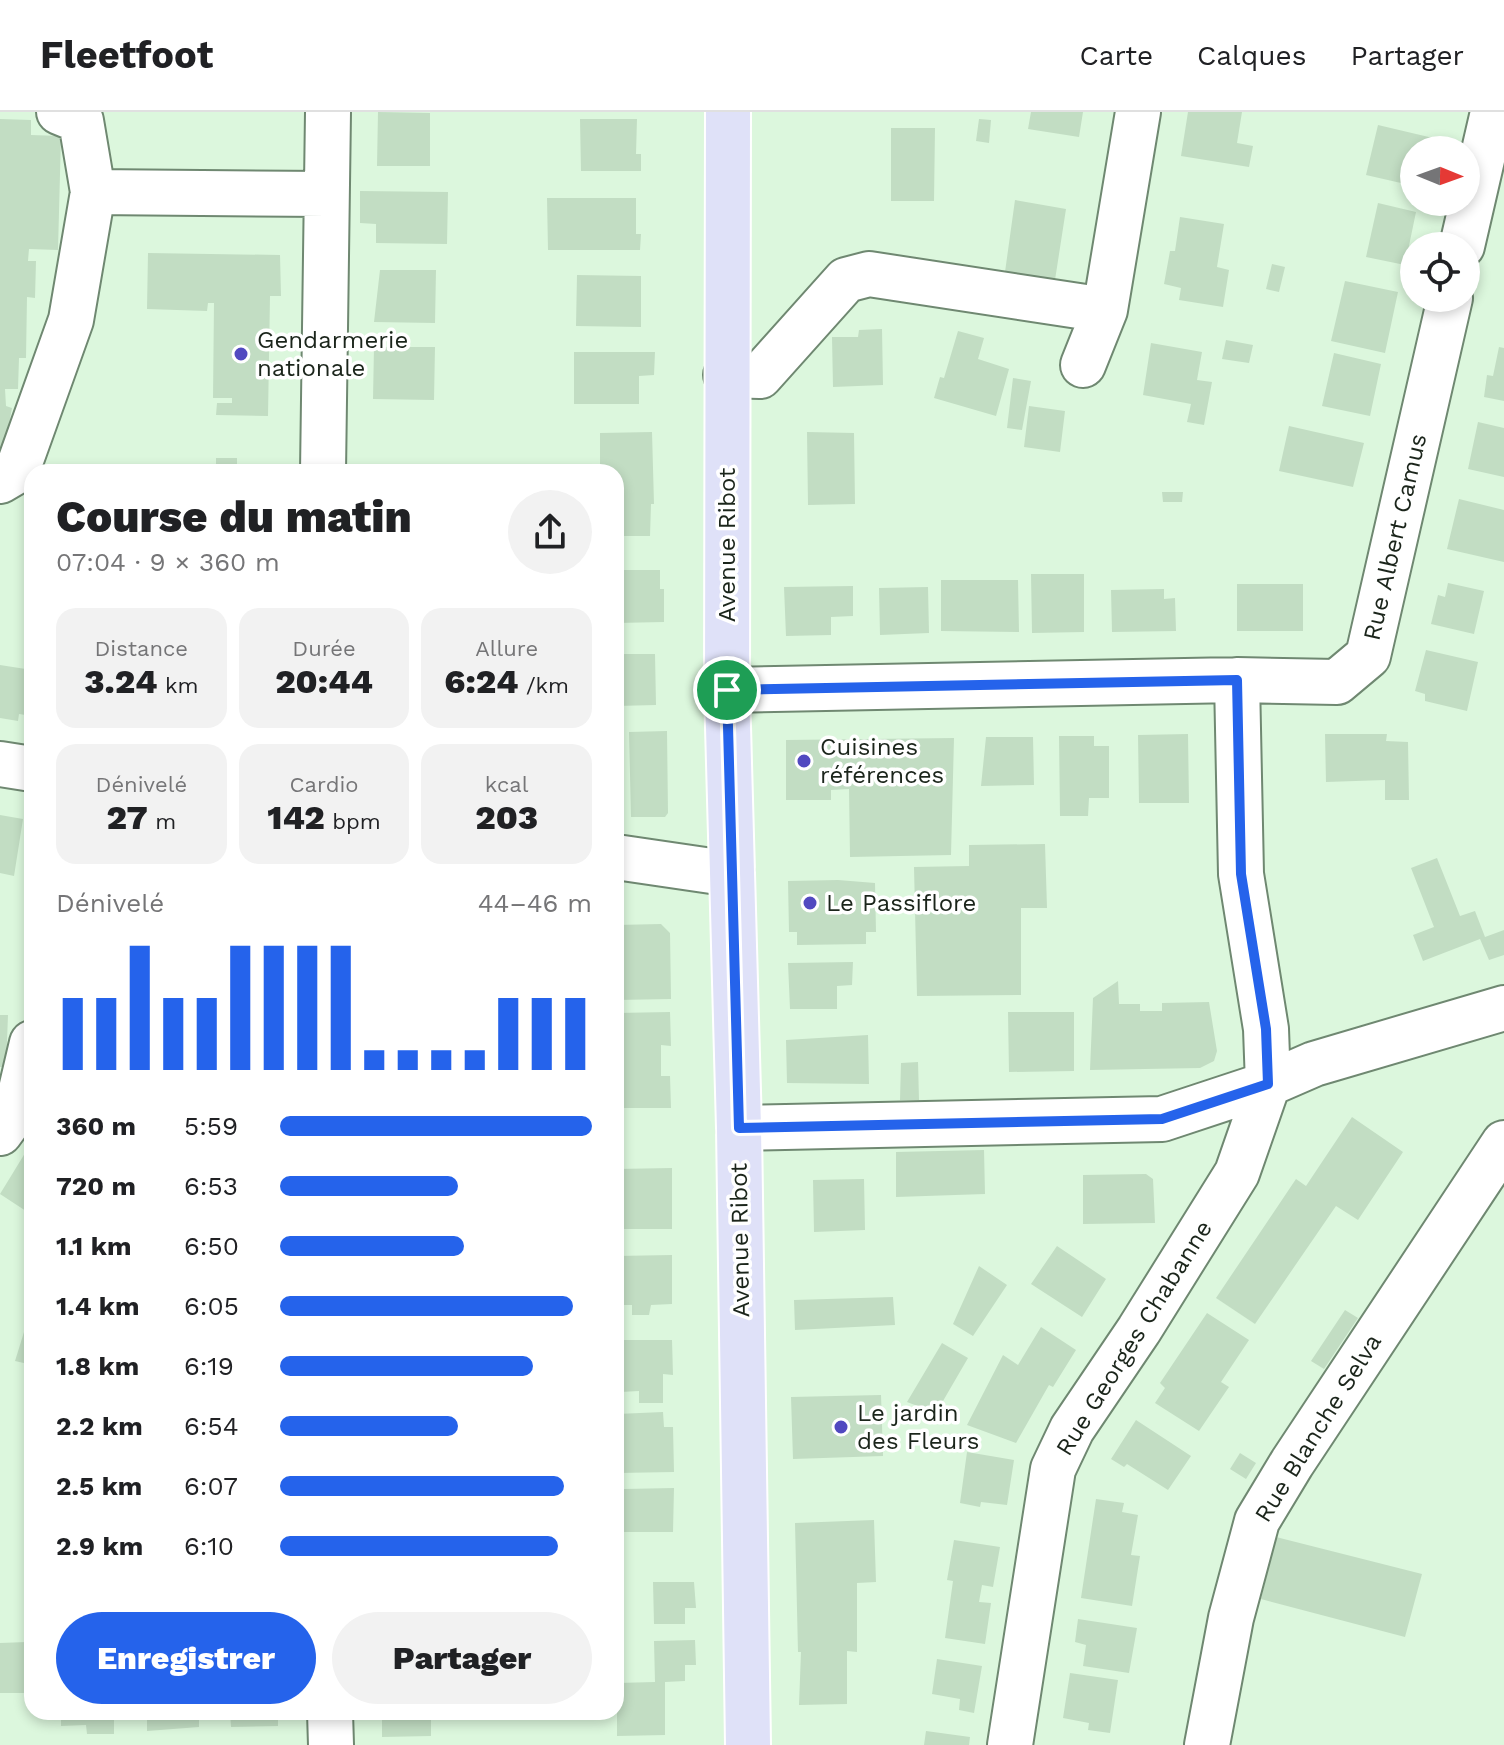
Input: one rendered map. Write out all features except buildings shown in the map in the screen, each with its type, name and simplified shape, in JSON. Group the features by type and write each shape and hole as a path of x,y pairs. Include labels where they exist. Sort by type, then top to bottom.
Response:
{"main road":[{"name":"Avenue Ribot","path":"728,112 727,690 739,1128 748,1745"}],"street":[{"path":"0,481 17,471 71,320 93,192 81,121 59,112"},
{"path":"323,464 328,112"},
{"path":"1083,365 1105,310 1138,112"},
{"path":"1465,232 1493,112"},
{"path":"93,192 326,194"},
{"path":"726,375 760,376 846,280 869,274 1105,310"},
{"name":"Rue Albert Camus","path":"727,690 1237,680 1337,682 1368,656 1447,312"},
{"path":"1237,680 1241,874 1266,1029 1268,1084"},
{"path":"0,764 24,768"},
{"path":"624,858 732,874"},
{"path":"739,1128 1162,1119 1268,1084 1314,1064 1504,1008"},
{"path":"0,1133 16,1111 24,1077"},
{"name":"Rue Georges Chabanne","path":"1010,1745 1053,1469 1072,1429 1139,1330 1237,1173 1268,1084"},
{"name":"Rue Blanche Selva","path":"1207,1745 1231,1618 1257,1521 1300,1450 1504,1143"},
{"path":"330,1720 331,1745"}],"place":[{"name":"Gendarmerie nationale","path":"241,354"},
{"name":"Cuisines références","path":"804,761"},
{"name":"Le Passiflore","path":"810,903"},
{"name":"Le jardin des Fleurs","path":"841,1427"}],"route":[{"path":"1237,680 1241,874 1266,1029 1268,1084 1162,1119 739,1128 727,690 1237,680"}]}
